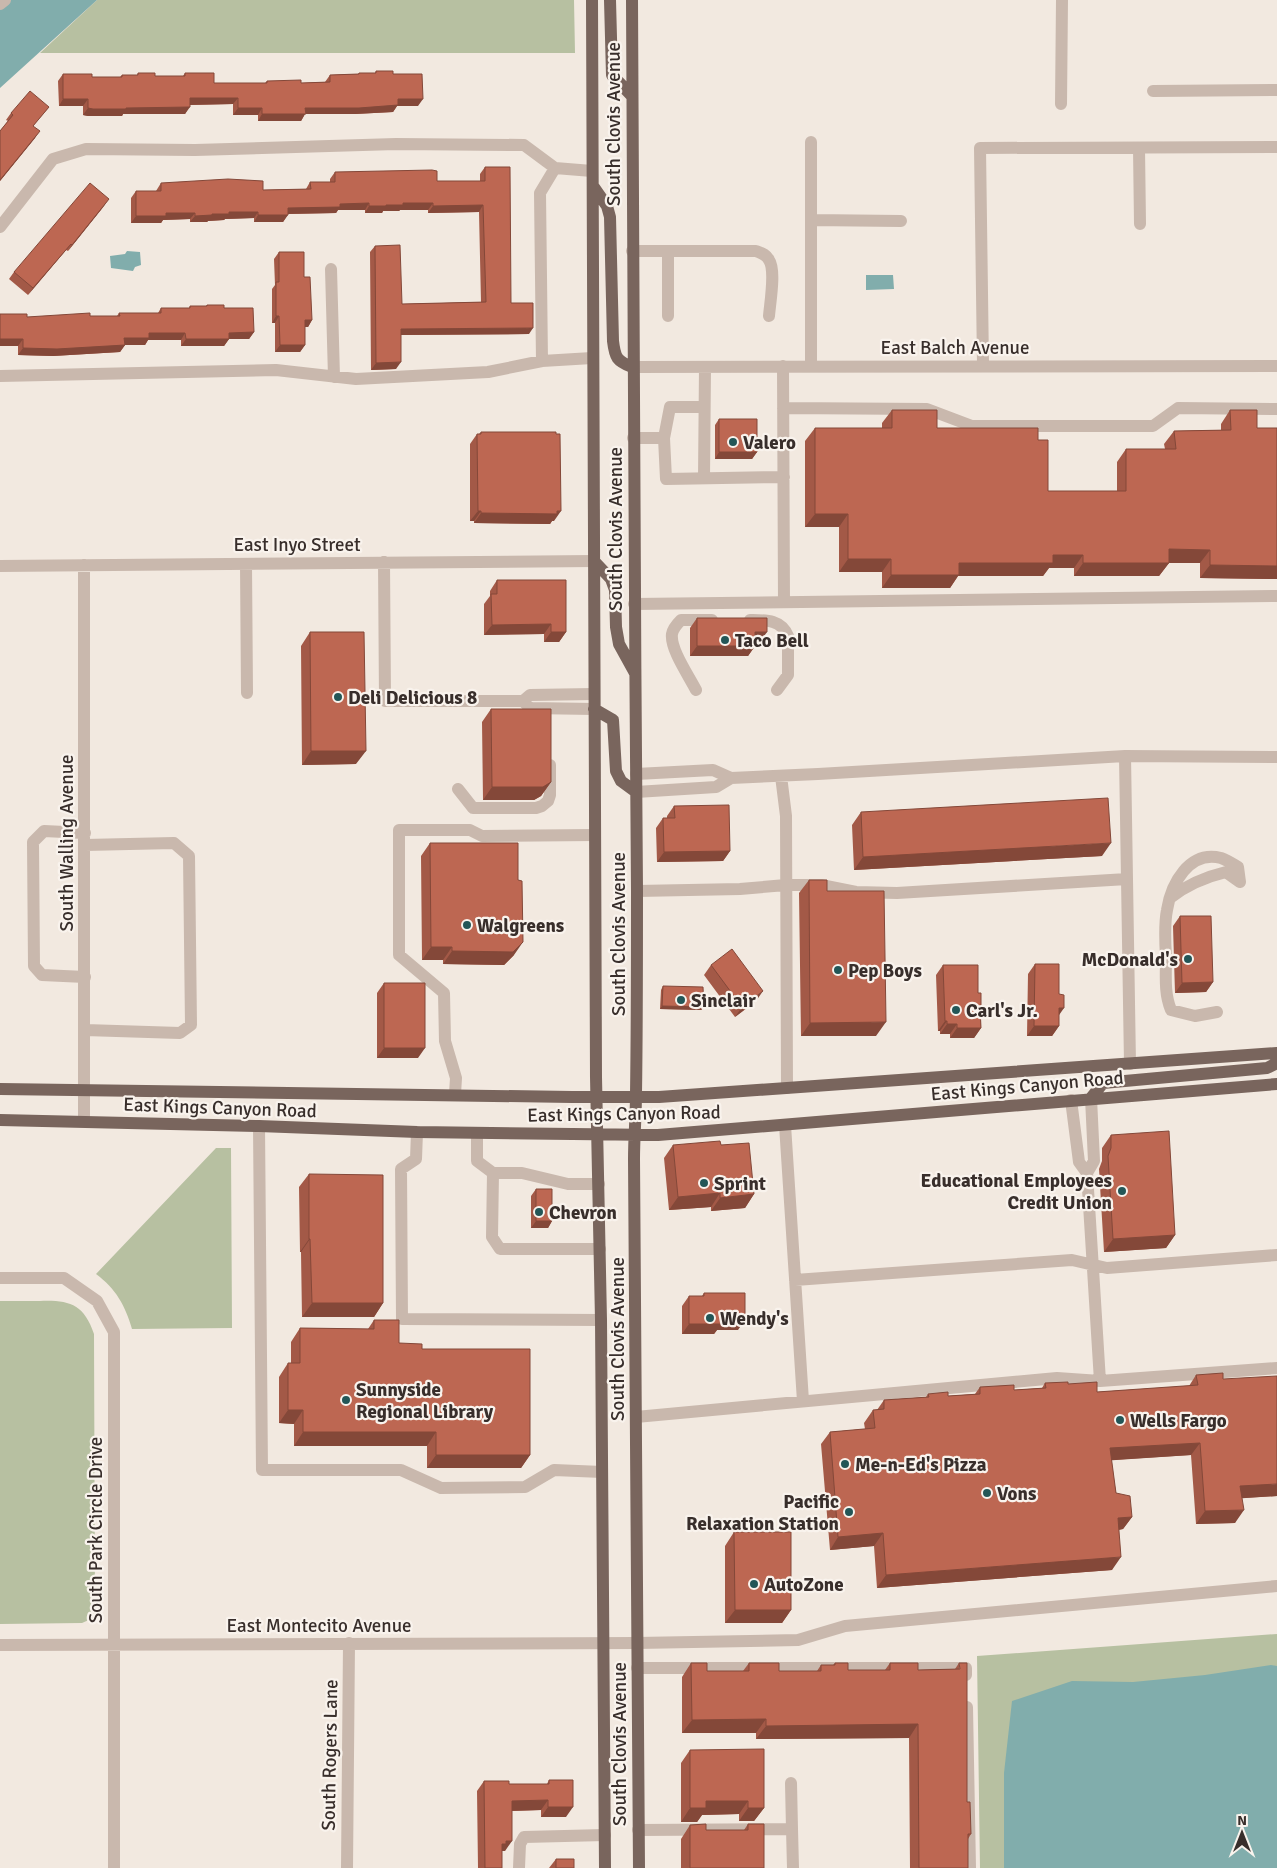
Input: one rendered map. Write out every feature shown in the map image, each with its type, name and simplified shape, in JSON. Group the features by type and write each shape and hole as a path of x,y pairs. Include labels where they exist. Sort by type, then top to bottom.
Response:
{"main road":[{"name":"South Clovis Avenue","path":"592,0 594,709 605,1868"},
{"path":"610,0 612,75 632,96"},
{"name":"South Clovis Avenue","path":"632,0 632,367 637,892 635,1135 639,1868"},
{"path":"592,186 607,206 610,217 613,342 615,354 621,362 632,367"},
{"path":"594,561 612,579 615,590 616,627 619,644 636,675"},
{"path":"594,709 613,720 616,771 620,781 636,792"},
{"name":"East Kings Canyon Road","path":"0,1089 636,1097 726,1093 1277,1053"},
{"path":"1091,1098 1103,1083 1267,1068 1277,1063"},
{"name":"East Kings Canyon Road","path":"0,1120 259,1126 478,1134 658,1135 1277,1084"}],"street":[{"path":"0,4 5,0"},
{"path":"1061,104 1062,0"},
{"path":"1153,91 1277,90"},
{"path":"811,142 812,366"},
{"path":"0,226 53,159 86,149 196,150 396,144 524,145 555,168 592,171"},
{"path":"984,365 980,148 1277,147"},
{"path":"1139,148 1140,224"},
{"path":"542,361 540,193 555,168"},
{"path":"812,220 901,221"},
{"path":"632,250 756,251 763,254 769,259 772,267 769,316"},
{"path":"668,250 668,316"},
{"path":"331,269 334,377"},
{"path":"0,376 276,370 356,379 488,372 542,361 592,358"},
{"path":"783,366 784,602"},
{"name":"East Balch Avenue","path":"632,367 1277,366"},
{"path":"704,478 705,367"},
{"path":"704,407 670,407 664,438 666,479 784,477"},
{"path":"783,408 927,409 972,426 1153,426 1178,408 1277,409"},
{"path":"633,438 664,438"},
{"name":"East Inyo Street","path":"0,566 594,561"},
{"path":"384,562 385,701 523,701 530,695 594,694"},
{"path":"246,564 247,693"},
{"name":"South Walling Avenue","path":"84,565 84,1121"},
{"path":"634,604 1277,596"},
{"path":"696,690 675,649 672,633 681,620 724,620"},
{"path":"742,620 768,620 777,623 785,630 788,636 788,675 777,690"},
{"path":"523,701 530,708 550,714 594,709"},
{"path":"636,774 713,770 731,778 1125,756 1277,757"},
{"path":"1125,756 1130,1064"},
{"path":"458,789 473,808 536,808 548,801 550,795 550,757"},
{"path":"781,776 786,816 787,1088"},
{"path":"636,792 716,787 731,778"},
{"path":"455,1094 456,1078 445,1041 444,993 399,955 399,830 470,830 482,836 595,835"},
{"path":"85,977 42,975 34,966 33,842 44,831 84,839 174,843 189,856 191,1025 180,1033 85,1030"},
{"path":"1170,898 1202,878 1226,872 1240,882 1238,867 1222,858 1209,857 1197,859 1188,866 1177,881 1170,898 1167,910 1165,930 1166,998 1172,1010 1180,1013 1195,1016 1217,1012"},
{"path":"637,892 821,885 856,892 897,893 1127,879"},
{"path":"1087,1173 1094,1161 1091,1098"},
{"path":"1071,1100 1079,1162 1087,1173 1100,1381"},
{"path":"785,1125 803,1401"},
{"path":"259,1126 262,1470 401,1470 441,1488 525,1487 554,1470 602,1472"},
{"path":"417,1132 416,1159 401,1169 402,1319 601,1320"},
{"path":"478,1134 477,1161 493,1172 522,1173 568,1184 599,1184"},
{"path":"493,1172 492,1237 500,1249 600,1249"},
{"path":"795,1280 1072,1260 1107,1268 1277,1256"},
{"name":"South Park Circle Drive","path":"0,1278 64,1278 97,1301 114,1332 114,1868"},
{"path":"636,1417 1057,1378 1100,1381 1277,1368"},
{"name":"East Montecito Avenue","path":"0,1645 638,1643 798,1640 845,1626 1277,1586"},
{"name":"South Rogers Lane","path":"346,1868 349,1643"},
{"path":"638,1668 966,1668 970,1868"},
{"path":"791,1784 793,1868"},
{"path":"638,1830 792,1829"},
{"path":"519,1868 520,1844 524,1837 605,1835"}],"green space":[{"path":"97,0 574,0 575,53 40,53"},
{"path":"216,1148 231,1148 232,1328 132,1329 119,1298 96,1274"},
{"path":"0,1301 67,1303 80,1310 90,1324 94,1334 95,1611 91,1619 82,1623 0,1624"},
{"path":"1277,1634 1277,1868 980,1868 977,1656"}],"water":[{"path":"0,0 97,0 0,88"},
{"path":"127,251 140,252 141,265 135,267 133,271 111,268 110,256 125,254"},
{"path":"866,275 893,275 894,289 866,290"},
{"path":"1271,1665 1277,1666 1277,1868 1004,1868 1004,1773 1012,1701 1072,1681 1133,1682 1205,1675"}],"building":[{"path":"376,71 393,71 393,74 422,74 423,99 398,99 398,105 359,108 305,108 306,114 262,114 262,108 238,108 238,98 190,98 190,107 126,109 93,109 88,108 88,99 63,99 63,74 92,74 92,77 122,77 122,75 138,75 138,73 155,73 155,76 185,76 185,73 214,73 214,83 267,83 267,81 301,80 301,83 330,82 330,75 376,73"},
{"path":"30,91 49,107 33,126 40,131 0,180 0,131 13,115 11,113"},
{"path":"485,167 510,167 511,303 533,303 533,328 401,329 401,362 376,363 375,246 400,245 402,304 486,302 483,205 433,206 433,203 403,203 403,205 369,206 369,203 340,204 340,207 288,208 288,215 258,215 258,212 229,212 229,214 195,216 195,213 166,213 166,216 136,216 136,191 161,191 161,183 228,179 263,181 263,190 311,189 310,182 335,182 335,172 432,170 437,171 437,181 485,181"},
{"path":"90,183 109,199 72,245 33,288 14,272"},
{"path":"279,252 304,252 304,277 310,277 312,320 305,320 305,345 280,345 279,316 276,316 276,282 279,282"},
{"path":"224,305 224,308 253,308 254,332 229,333 229,339 186,339 185,333 149,333 149,338 124,338 125,345 57,349 23,348 23,339 0,339 0,314 27,314 27,317 90,313 90,316 120,316 119,313 161,313 161,308 190,308 190,306"},
{"path":"892,410 937,410 937,428 1038,428 1038,440 1048,440 1048,491 1126,491 1126,449 1176,449 1174,431 1231,430 1230,410 1257,410 1257,428 1277,428 1277,566 1210,565 1210,550 1169,549 1169,563 1083,563 1083,555 1053,555 1053,563 959,563 959,575 891,575 891,559 848,559 848,514 815,514 815,428 892,428"},
{"name":"Valero","path":"719,419 757,419 757,452 719,452"},
{"path":"481,432 556,432 556,434 560,434 561,511 557,511 557,514 481,513 481,511 478,511 477,434 481,434"},
{"path":"497,580 566,580 566,632 551,632 551,624 492,625 491,594 497,594"},
{"path":"697,618 767,618 767,632 755,632 755,646 697,646"},
{"path":"310,632 364,632 366,751 311,751"},
{"path":"491,709 551,709 551,782 543,787 492,787"},
{"path":"1108,798 1111,843 863,857 861,812"},
{"path":"729,805 730,851 664,852 663,818 675,818 674,806"},
{"name":"Walgreens","path":"430,843 518,843 518,880 522,881 523,942 513,952 452,951 452,947 431,947"},
{"name":"Pep Boys","path":"809,880 827,880 827,891 884,891 886,1022 810,1023"},
{"path":"1180,916 1211,916 1213,982 1182,983"},
{"path":"732,949 763,991 742,1007 711,965"},
{"path":"1035,964 1059,964 1059,994 1064,995 1064,1008 1059,1008 1059,1026 1034,1026"},
{"name":"Carl's Jr.","path":"943,965 978,965 978,993 981,993 981,1028 957,1028 957,1024 947,1024 947,1021 945,1021"},
{"path":"384,983 425,983 425,1048 384,1048"},
{"name":"Sinclair","path":"663,986 703,987 704,1007 662,1006"},
{"path":"1169,1131 1175,1235 1113,1239 1108,1156 1111,1148 1111,1135"},
{"name":"Sprint","path":"720,1141 721,1145 749,1143 754,1194 720,1198 720,1193 678,1197 673,1145"},
{"path":"309,1174 383,1175 383,1303 312,1303 309,1239"},
{"path":"536,1189 552,1189 552,1221 536,1221"},
{"path":"704,1293 745,1293 745,1320 721,1319 721,1324 689,1324 689,1296 704,1296"},
{"path":"374,1320 399,1320 399,1343 422,1344 422,1349 530,1349 530,1455 436,1455 436,1432 303,1432 303,1410 288,1410 288,1363 300,1363 300,1328 374,1329"},
{"name":"Vons","path":"1223,1373 1223,1379 1277,1376 1277,1484 1240,1486 1244,1510 1205,1511 1200,1443 1110,1448 1116,1493 1130,1496 1132,1517 1118,1518 1121,1557 886,1575 883,1533 838,1537 830,1432 875,1428 873,1410 884,1409 884,1400 929,1397 928,1394 948,1392 948,1396 980,1394 980,1387 1014,1385 1014,1390 1046,1388 1045,1383 1097,1382 1097,1392 1198,1385 1196,1375"},
{"name":"AutoZone","path":"734,1532 791,1532 791,1610 735,1610"},
{"path":"691,1663 707,1663 707,1671 749,1671 749,1663 779,1663 779,1671 821,1671 821,1665 835,1665 835,1663 848,1663 848,1670 890,1670 890,1663 918,1663 918,1670 960,1669 959,1663 967,1663 967,1802 970,1802 971,1834 968,1834 968,1868 919,1868 918,1724 766,1726 766,1719 692,1720"},
{"path":"764,1749 764,1808 748,1808 748,1801 706,1801 706,1808 690,1808 690,1750"},
{"path":"549,1780 573,1780 573,1807 548,1807 548,1800 512,1801 512,1841 506,1841 506,1844 502,1844 502,1868 485,1868 484,1781 509,1781 509,1784 549,1784"},
{"path":"706,1824 706,1830 748,1830 748,1824 764,1824 764,1868 690,1868 690,1825"},
{"path":"556,1859 574,1859 574,1868 556,1868"}],"place":[{"name":"Valero","path":"733,442"},
{"name":"Taco Bell","path":"725,640"},
{"name":"Deli Delicious 8","path":"338,697"},
{"name":"Walgreens","path":"467,925"},
{"name":"McDonald's","path":"1188,959"},
{"name":"Pep Boys","path":"838,970"},
{"name":"Sinclair","path":"681,1000"},
{"name":"Carl's Jr.","path":"956,1010"},
{"name":"Sprint","path":"704,1183"},
{"name":"Educational Employees Credit Union","path":"1122,1191"},
{"name":"Chevron","path":"539,1212"},
{"name":"Wendy's","path":"710,1318"},
{"name":"Sunnyside Regional Library","path":"346,1400"},
{"name":"Wells Fargo","path":"1120,1420"},
{"name":"Me-n-Ed's Pizza","path":"845,1464"},
{"name":"Vons","path":"987,1493"},
{"name":"Pacific Relaxation Station","path":"849,1512"},
{"name":"AutoZone","path":"754,1584"}]}
